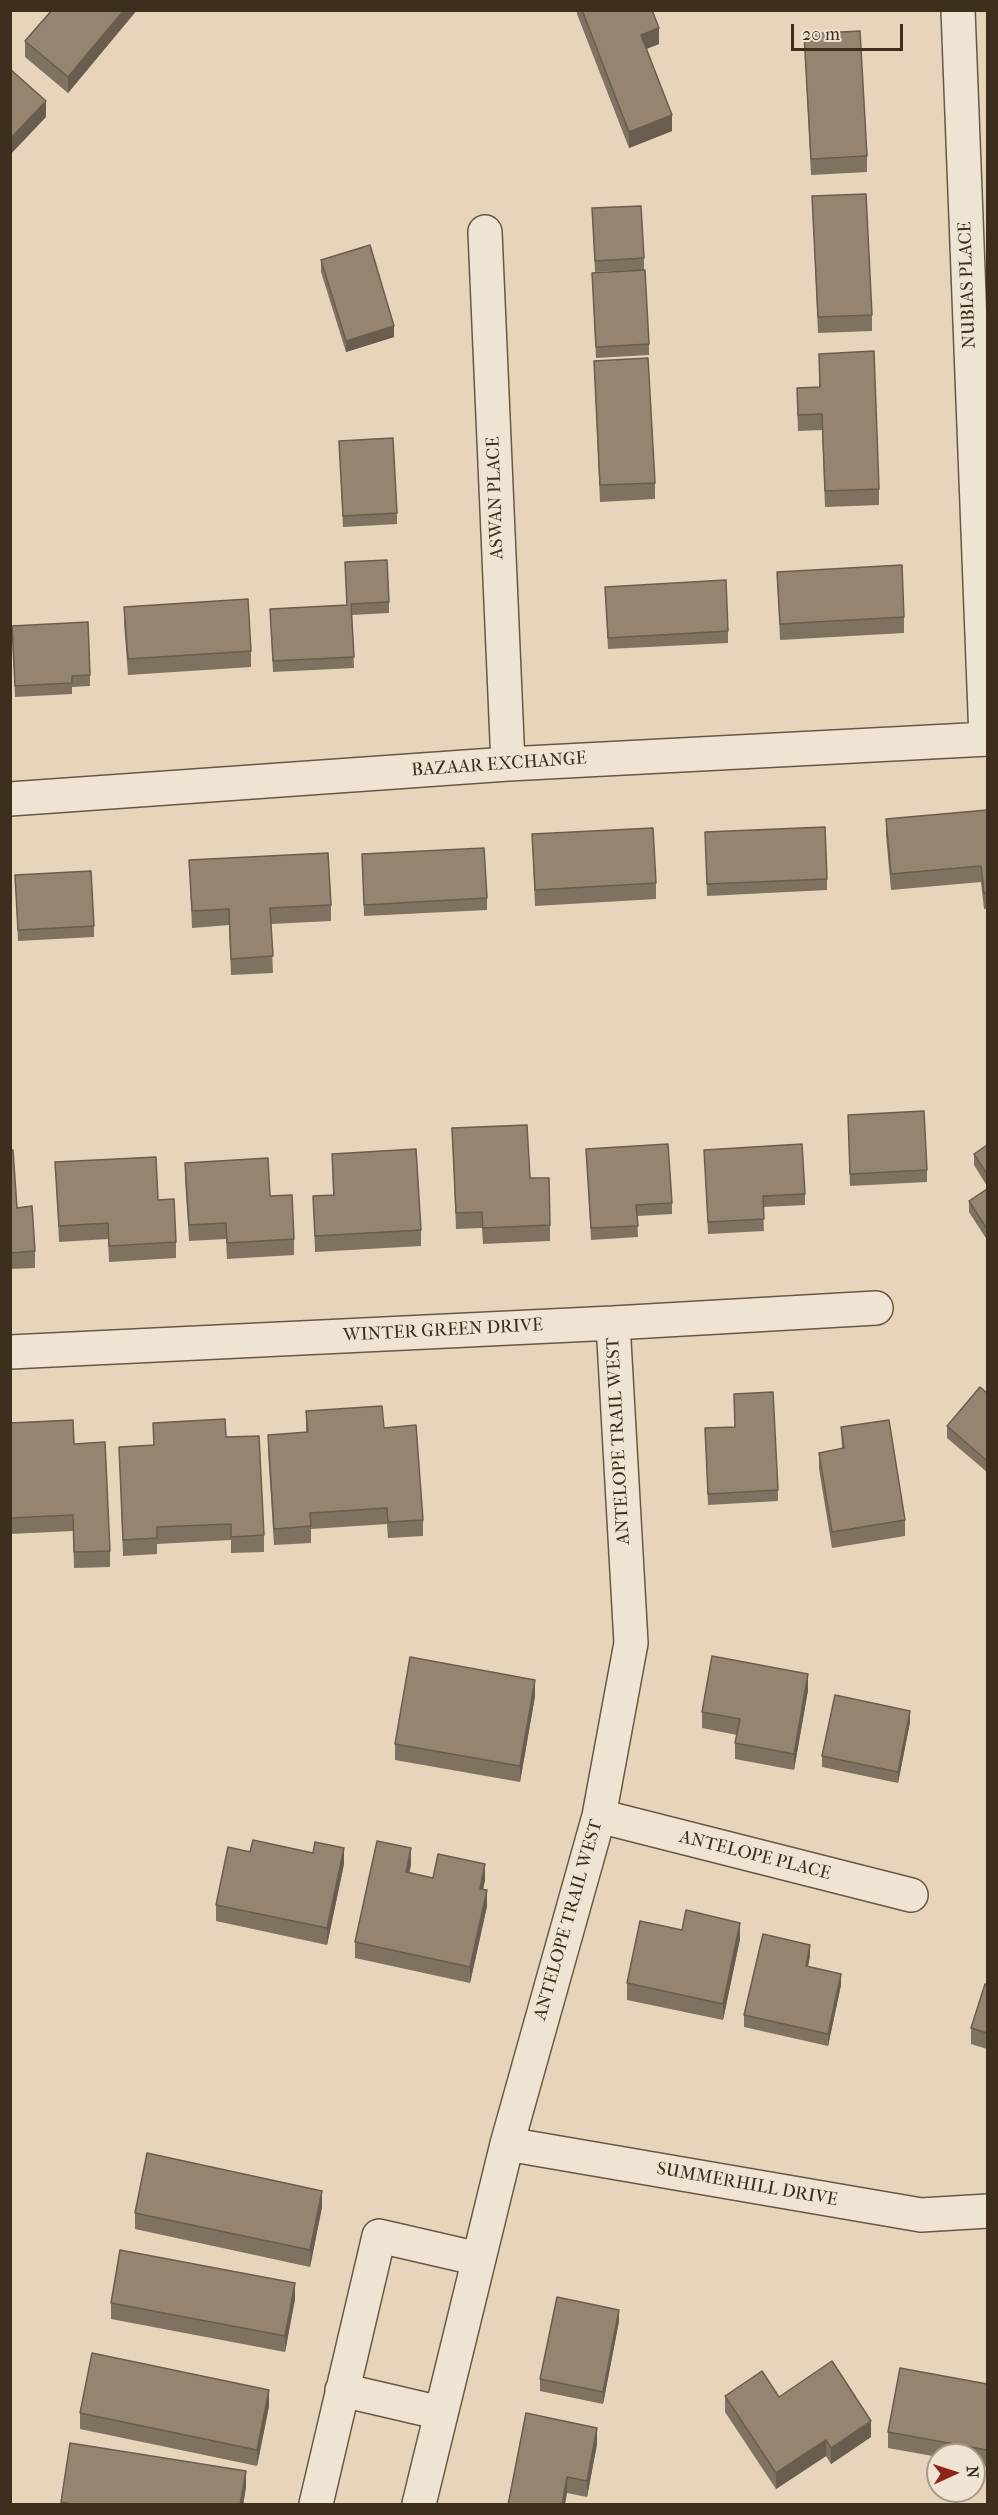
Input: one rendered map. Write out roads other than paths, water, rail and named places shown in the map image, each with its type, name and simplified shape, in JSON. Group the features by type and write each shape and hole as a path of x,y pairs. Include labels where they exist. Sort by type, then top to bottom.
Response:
{"street":[{"name":"NUBIAS PLACE","path":"958,10 987,739"},
{"name":"ASWAN PLACE","path":"485,232 508,764"},
{"name":"BAZAAR EXCHANGE","path":"10,799 508,764 987,739"},
{"name":"WINTER GREEN DRIVE","path":"10,1352 876,1308"},
{"name":"ANTELOPE TRAIL WEST","path":"419,2505 507,2144 599,1816 631,1643 613,1323"},
{"name":"ANTELOPE PLACE","path":"599,1816 911,1895"},
{"name":"SUMMERHILL DRIVE","path":"507,2144 921,2215 987,2211"},
{"path":"316,2505 379,2236 479,2259"},
{"path":"342,2390 441,2413"}]}
